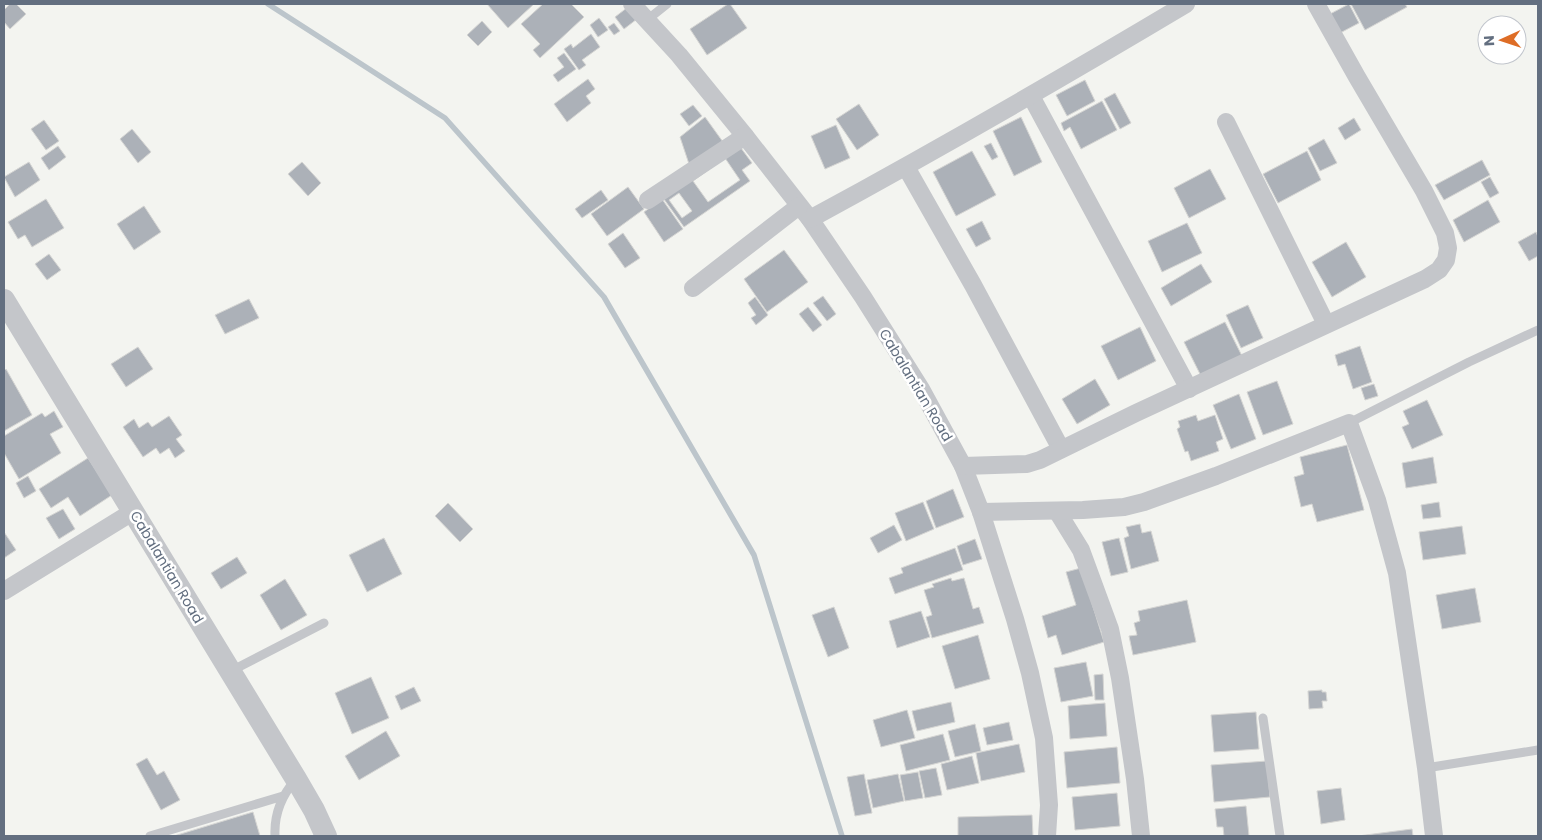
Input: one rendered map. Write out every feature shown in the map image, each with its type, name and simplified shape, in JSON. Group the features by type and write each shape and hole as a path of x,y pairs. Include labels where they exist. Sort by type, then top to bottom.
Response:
{"street":[{"name":"Cabalantian Road","path":"632,4 679,54 805,212 863,297 921,389 963,466 981,512 1025,655 1042,729 1048,805 1047,836"},
{"path":"693,288 805,212 906,167 1031,96 1186,4"},
{"path":"963,466 1027,464 1040,460 1432,275 1439,270 1446,260 1448,248 1445,233 1424,191 1316,4"},
{"path":"1031,96 1189,389"},
{"path":"1226,122 1326,324"},
{"path":"648,200 745,136"},
{"path":"906,167 973,285 1061,449"},
{"name":"Cabalantian Road","path":"4,300 230,671 290,788 314,810 326,836"},
{"path":"981,512 1057,511 1124,507 1144,502 1216,476 1349,423 1377,500 1397,573 1426,768 1434,836"},
{"path":"4,591 134,511"},
{"path":"1057,511 1081,550 1110,629 1120,678 1134,770 1141,836"}],"lane":[{"path":"647,20 667,4"},
{"path":"1349,423 1538,330"},
{"path":"230,671 324,623"},
{"path":"1263,718 1280,836"},
{"path":"1426,768 1538,750"},
{"path":"150,836 290,788"},
{"path":"275,836 277,813 290,788"}],"building":[{"path":"10,4 16,4 26,14 10,29 4,22 4,10"},
{"path":"487,4 534,4 508,28"},
{"path":"543,4 571,4 584,17 540,58 533,50 540,44 521,24"},
{"path":"730,4 747,28 707,55 690,29"},
{"path":"1349,4 1359,23 1340,33 1330,14"},
{"path":"1351,4 1405,4 1407,7 1365,30"},
{"path":"628,7 637,19 624,29 615,17"},
{"path":"599,18 608,30 598,37 590,25"},
{"path":"482,21 492,32 478,46 467,35"},
{"path":"614,23 620,31 614,35 608,27"},
{"path":"591,34 600,47 582,60 586,65 579,70 564,49 571,44 573,48"},
{"path":"564,53 576,69 558,82 553,75 564,67 557,58"},
{"path":"588,79 595,89 586,96 591,103 567,122 554,104"},
{"path":"1085,80 1095,101 1067,116 1056,95"},
{"path":"1115,93 1131,123 1120,129 1104,99"},
{"path":"1102,101 1117,130 1081,149 1070,127 1064,131 1061,123"},
{"path":"859,104 879,135 857,150 836,119"},
{"path":"693,105 702,116 689,126 680,114"},
{"path":"705,117 723,142 690,167 680,137"},
{"path":"1021,117 1042,162 1014,176 993,131"},
{"path":"1354,118 1361,130 1345,140 1338,128"},
{"path":"44,120 59,141 46,150 31,129"},
{"path":"836,125 850,158 825,169 811,136"},
{"path":"132,129 151,152 138,163 120,139"},
{"path":"1324,139 1337,163 1320,171 1308,148"},
{"path":"991,143 998,157 992,160 984,146"},
{"path":"738,144 752,163 742,170 750,181 684,227 661,195","holes":["725,158 740,180 708,202 693,181","679,193 692,211 682,218 669,200"]},
{"path":"58,146 66,157 49,170 41,158"},
{"path":"972,151 996,195 956,216 933,172"},
{"path":"1307,151 1321,180 1278,203 1263,174"},
{"path":"1482,160 1490,175 1444,200 1435,185"},
{"path":"29,162 40,180 15,197 4,177"},
{"path":"302,162 321,183 308,196 288,174"},
{"path":"1210,169 1226,199 1189,218 1174,188"},
{"path":"1490,177 1499,193 1490,198 1481,182"},
{"path":"628,187 644,209 607,236 591,214"},
{"path":"601,190 608,200 582,218 575,209"},
{"path":"46,199 64,228 32,247 25,235 18,239 8,222"},
{"path":"662,199 683,229 664,242 644,212"},
{"path":"1488,200 1500,222 1464,242 1453,220"},
{"path":"144,206 161,232 134,250 117,224"},
{"path":"982,221 991,239 976,247 966,229"},
{"path":"1187,223 1202,253 1162,272 1148,241"},
{"path":"1536,232 1538,237 1538,256 1529,261 1518,242"},
{"path":"623,233 640,258 625,268 608,244"},
{"path":"1346,242 1366,277 1332,297 1312,262"},
{"path":"784,250 808,282 767,312 744,279"},
{"path":"49,254 61,270 47,280 35,264"},
{"path":"1201,264 1212,282 1171,306 1161,288"},
{"path":"823,296 836,314 827,321 813,303"},
{"path":"755,297 768,315 756,325 751,318 756,315 748,303"},
{"path":"249,299 259,318 225,334 215,315"},
{"path":"1248,305 1263,338 1241,348 1226,315"},
{"path":"808,307 822,325 813,332 799,314"},
{"path":"1225,322 1244,360 1203,380 1184,342"},
{"path":"1140,327 1156,361 1118,380 1101,346"},
{"path":"1360,346 1372,382 1353,389 1345,364 1338,366 1335,355"},
{"path":"138,347 153,369 126,387 111,364"},
{"path":"6,369 32,415 4,431 4,371"},
{"path":"1095,379 1110,405 1077,424 1062,399"},
{"path":"1277,381 1293,424 1263,435 1247,392"},
{"path":"1374,384 1378,396 1365,400 1361,388"},
{"path":"1239,394 1256,439 1231,449 1213,405"},
{"path":"1427,400 1443,435 1412,449 1402,427 1409,424 1403,411"},
{"path":"54,411 63,427 50,434 61,453 19,479 4,453 4,436 42,413 45,417"},
{"path":"1196,415 1198,421 1215,415 1223,439 1216,442 1219,451 1191,461 1188,451 1185,452 1177,429 1180,427 1178,421"},
{"path":"169,416 182,435 176,439 185,451 175,458 169,448 160,454 156,448 143,457 123,427 134,419 139,428 148,422 152,427"},
{"path":"1347,445 1364,510 1317,522 1312,504 1301,507 1294,477 1304,474 1300,457"},
{"path":"1433,457 1437,483 1406,488 1402,463"},
{"path":"88,458 112,495 80,516 68,497 51,508 39,489"},
{"path":"28,476 36,491 24,498 16,483"},
{"path":"953,489 964,517 936,528 926,501"},
{"path":"923,502 934,529 906,541 895,513"},
{"path":"1439,502 1441,517 1423,519 1421,505"},
{"path":"448,503 473,529 460,542 435,516"},
{"path":"63,509 75,529 59,539 46,518"},
{"path":"1140,524 1142,533 1151,531 1159,561 1131,569 1124,538 1129,536 1126,527"},
{"path":"894,525 902,540 878,553 870,538"},
{"path":"1462,526 1466,554 1423,560 1419,532"},
{"path":"4,532 16,550 4,558"},
{"path":"384,538 402,574 367,592 349,555"},
{"path":"1119,538 1128,572 1111,576 1102,542"},
{"path":"975,539 982,559 963,565 957,546"},
{"path":"955,548 963,570 895,594 889,578 903,573 901,568"},
{"path":"237,557 247,573 221,589 211,573"},
{"path":"1081,568 1104,642 1062,655 1056,635 1048,638 1042,616 1076,605 1066,572"},
{"path":"951,578 952,581 964,578 973,609 979,607 984,623 932,638 926,617 932,615 924,590 934,587 932,584"},
{"path":"285,579 307,615 281,630 260,595"},
{"path":"1475,588 1481,622 1442,629 1436,595"},
{"path":"1187,600 1196,642 1133,655 1129,636 1137,635 1134,623 1140,621 1138,611"},
{"path":"834,607 849,648 828,657 812,615"},
{"path":"921,611 930,637 897,648 889,621"},
{"path":"978,635 990,679 955,689 942,646"},
{"path":"1086,662 1093,696 1061,702 1054,668"},
{"path":"1103,674 1104,700 1095,700 1094,675"},
{"path":"371,677 389,718 352,734 335,693"},
{"path":"414,687 421,701 401,710 395,696"},
{"path":"1322,690 1322,692 1326,692 1327,701 1322,701 1323,708 1309,709 1308,691"},
{"path":"951,702 955,722 917,731 912,711"},
{"path":"1105,703 1107,736 1070,739 1068,706"},
{"path":"907,710 915,738 881,747 873,720"},
{"path":"1256,712 1259,749 1214,752 1211,715"},
{"path":"1009,722 1013,740 987,745 983,728"},
{"path":"975,724 981,751 955,757 948,731"},
{"path":"386,731 400,756 359,780 345,756"},
{"path":"943,734 950,760 906,771 900,745"},
{"path":"1019,744 1025,772 981,781 976,753"},
{"path":"1117,747 1120,783 1067,788 1064,752"},
{"path":"972,756 979,783 947,790 941,764"},
{"path":"147,758 157,775 164,771 180,800 161,810 136,764"},
{"path":"1267,761 1270,797 1214,802 1211,765"},
{"path":"936,768 942,795 925,798 919,771"},
{"path":"918,772 923,798 905,801 900,775"},
{"path":"864,774 872,813 855,816 847,777"},
{"path":"898,774 904,801 873,808 867,780"},
{"path":"1341,788 1345,820 1321,824 1317,791"},
{"path":"1117,793 1120,826 1075,830 1072,797"},
{"path":"1246,806 1249,836 1224,836 1223,827 1217,827 1215,809"},
{"path":"253,812 260,836 174,836"},
{"path":"1032,815 1033,836 958,836 958,817"},
{"path":"1412,829 1413,836 1358,836"}],"waterway":[{"path":"268,4 445,118 604,297 754,555 842,836"}]}
